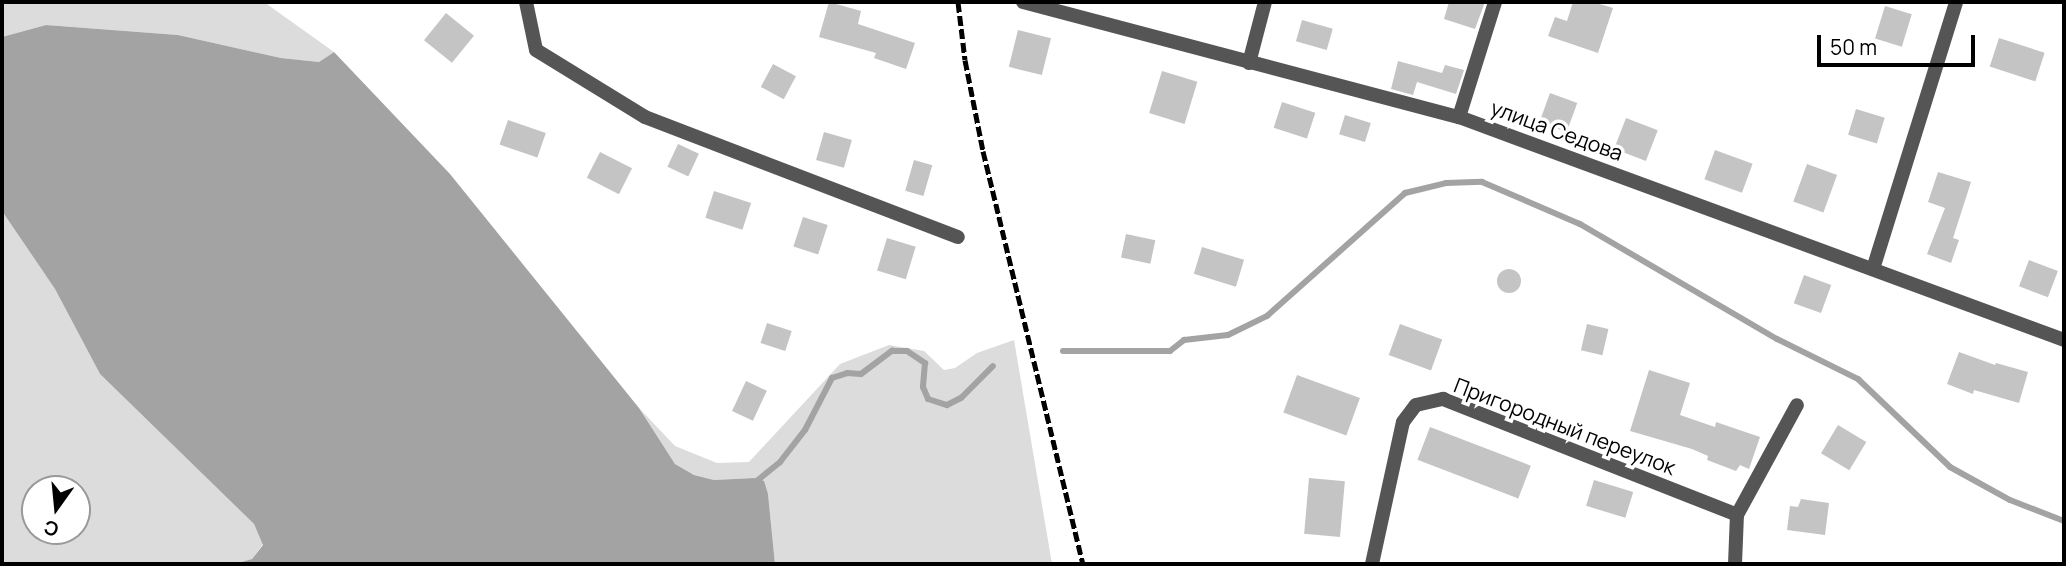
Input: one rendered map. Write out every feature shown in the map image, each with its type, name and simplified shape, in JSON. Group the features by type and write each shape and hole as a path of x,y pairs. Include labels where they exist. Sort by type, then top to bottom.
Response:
{"street":[{"path":"526,2 536,50 645,117 958,237"},
{"name":"улица Седова","path":"1023,2 1460,117 2064,340"},
{"path":"1249,63 1265,2"},
{"path":"1460,117 1495,2"},
{"path":"1873,269 1956,2"},
{"name":"Пригородный переулок","path":"1372,564 1404,422 1416,405 1443,399 1737,515"},
{"path":"1735,564 1737,515 1797,405"}],"shaded area":[{"path":"2,2 264,2 334,52 319,62 281,58 178,35 46,25 2,37"},
{"path":"46,25 178,35 281,58 319,62 334,52 450,174 639,408 675,464 694,475 714,480 754,478 764,481 768,494 775,564 234,564 252,559 263,545 254,524 100,374 55,289 2,211 2,37"},
{"path":"2,211 55,289 100,374 254,524 263,544 252,559 234,564 2,564"},
{"path":"1014,340 1052,564 775,564 768,494 754,478 714,480 694,475 675,464 639,408 675,446 717,463 749,462 840,364 889,345 924,351 944,370 955,368 977,353"}],"building":[{"path":"829,2 861,11 858,24 915,43 906,69 874,58 876,53 819,37"},
{"path":"1449,2 1485,2 1475,29 1444,19"},
{"path":"1573,2 1593,2 1613,8 1598,53 1548,36 1555,17 1567,21"},
{"path":"1885,6 1912,14 1902,47 1875,39"},
{"path":"446,13 474,36 452,63 424,40"},
{"path":"1302,20 1333,29 1327,50 1296,41"},
{"path":"1018,30 1051,38 1042,75 1009,67"},
{"path":"1999,38 2045,53 2035,81 1990,67"},
{"path":"1398,61 1442,73 1445,65 1464,70 1456,94 1417,82 1413,95 1391,89"},
{"path":"773,64 796,76 784,99 761,87"},
{"path":"1162,71 1197,82 1185,124 1149,113"},
{"path":"1550,93 1577,103 1567,132 1539,122"},
{"path":"1282,102 1315,113 1307,138 1274,128"},
{"path":"1856,109 1885,118 1877,144 1848,135"},
{"path":"1345,115 1371,123 1365,142 1339,134"},
{"path":"1626,118 1658,130 1646,161 1614,149"},
{"path":"508,120 546,133 537,158 500,145"},
{"path":"824,132 852,140 844,168 816,160"},
{"path":"678,144 699,154 688,176 667,167"},
{"path":"1715,150 1753,164 1742,193 1704,179"},
{"path":"600,152 632,168 619,194 587,178"},
{"path":"914,160 932,165 923,196 905,191"},
{"path":"1807,164 1837,175 1823,213 1793,202"},
{"path":"1938,172 1971,182 1953,238 1959,240 1951,263 1927,254 1945,208 1928,202"},
{"path":"714,191 751,203 742,230 705,218"},
{"path":"803,217 828,225 818,255 793,246"},
{"path":"1126,234 1155,240 1150,264 1121,257"},
{"path":"887,238 916,247 906,279 877,271"},
{"path":"1202,247 1244,260 1236,287 1194,274"},
{"path":"2029,260 2058,271 2048,297 2019,286"},
{"path":"1509,269 1518,272 1521,281 1518,290 1509,293 1500,290 1497,281 1500,272"},
{"path":"1804,275 1831,285 1821,313 1794,303"},
{"path":"767,323 792,331 785,351 761,343"},
{"path":"1400,324 1442,339 1431,370 1389,355"},
{"path":"1587,324 1608,329 1602,355 1581,350"},
{"path":"1959,352 1995,365 1996,363 2028,372 2019,403 1974,390 1973,394 1947,384"},
{"path":"1649,370 1690,383 1680,415 1715,427 1716,422 1760,437 1749,469 1740,465 1736,471 1707,460 1708,456 1692,449 1630,431"},
{"path":"1297,375 1360,398 1346,436 1283,413"},
{"path":"746,381 767,391 753,421 732,411"},
{"path":"1838,425 1866,442 1849,470 1821,453"},
{"path":"1430,427 1531,466 1518,498 1417,460"},
{"path":"1309,478 1345,481 1340,537 1304,534"},
{"path":"1594,480 1633,492 1625,518 1586,506"},
{"path":"1801,499 1829,503 1825,535 1787,530 1790,506 1798,507"}],"waterway":[{"path":"1063,351 1170,351 1184,340 1228,335 1267,316 1405,193 1446,183 1482,182 1580,224 1777,339 1858,379 1950,467 2010,500 2064,521"},
{"path":"753,484 780,462 805,430 832,378 847,373 861,374 892,351 907,351 925,363 923,387 928,399 947,405 961,398 993,366"}],"railway":[{"path":"958,2 965,60 983,151 1083,564"}]}
